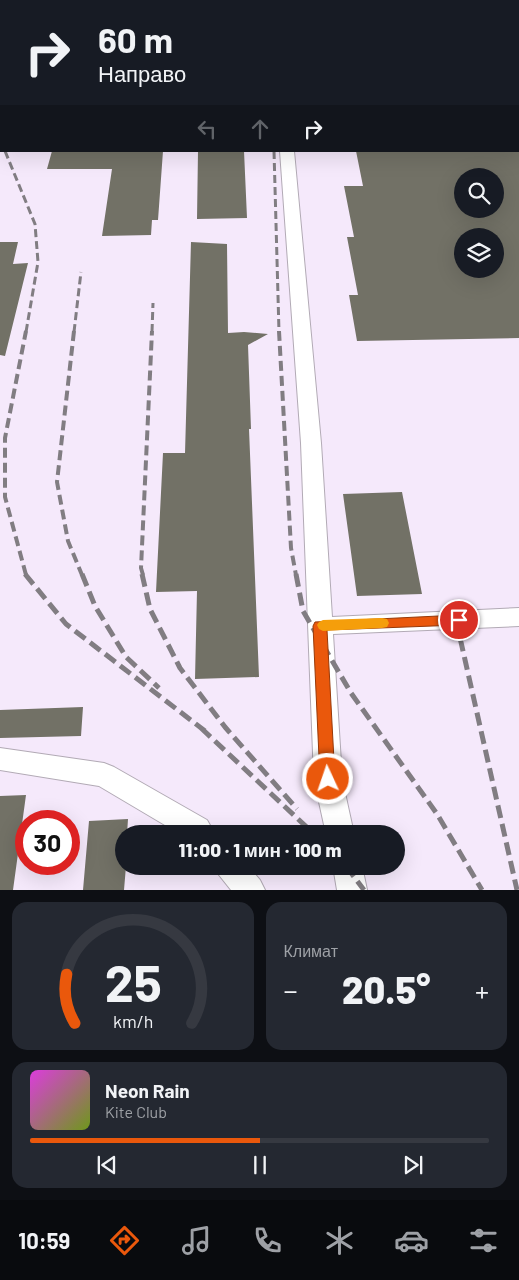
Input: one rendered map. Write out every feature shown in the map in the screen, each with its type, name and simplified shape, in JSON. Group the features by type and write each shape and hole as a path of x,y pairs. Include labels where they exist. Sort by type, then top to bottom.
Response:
{"street":[{"path":"287,152 311,443 328,779 338,825"},
{"path":"320,626 519,617"},
{"path":"0,759 104,775 190,825"},
{"path":"237,875 250,890"},
{"path":"349,875 352,890"}],"shaded area":[{"path":"0,152 519,152 519,890 0,890"}],"building":[{"path":"52,152 163,152 158,220 152,220 151,235 102,236 112,169 47,169"},
{"path":"198,152 244,152 247,218 197,219"},
{"path":"356,152 519,152 519,338 357,341 349,295 358,295 347,237 354,237 344,186 363,186"},
{"path":"0,242 18,242 13,264 28,263 5,356 0,355"},
{"path":"191,242 227,244 228,333 268,334 248,345 251,429 249,429 259,677 195,679 197,591 156,592 163,453 185,453"},
{"path":"402,492 422,594 357,596 343,494"},
{"path":"83,707 81,736 0,738 0,710"},
{"path":"26,795 24,810 15,810 15,875 13,890 0,890 0,796"},
{"path":"128,819 128,825 115,825 115,875 125,875 124,890 83,890 89,821"}],"railway":[{"path":"5,152 35,224 38,262 26,332"},
{"path":"274,152 279,332"},
{"path":"74,332 81,272"},
{"path":"152,332 153,303"},
{"path":"26,331 5,438 5,497 26,575"},
{"path":"74,331 57,482 68,541 82,575"},
{"path":"143,575 141,568 152,331"},
{"path":"279,331 291,548 296,575"},
{"path":"25,574 66,624 205,731"},
{"path":"82,574 95,606 126,657 159,688"},
{"path":"142,574 150,609 180,668 225,727 297,809"},
{"path":"296,574 303,611 351,693 437,814 482,890"},
{"path":"456,620 517,890"},
{"path":"201,728 304,825"},
{"path":"353,875 364,890"}],"slow traffic":[{"path":"323,625 382,623"}],"route":[{"path":"328,779 320,626 459,620"}]}
